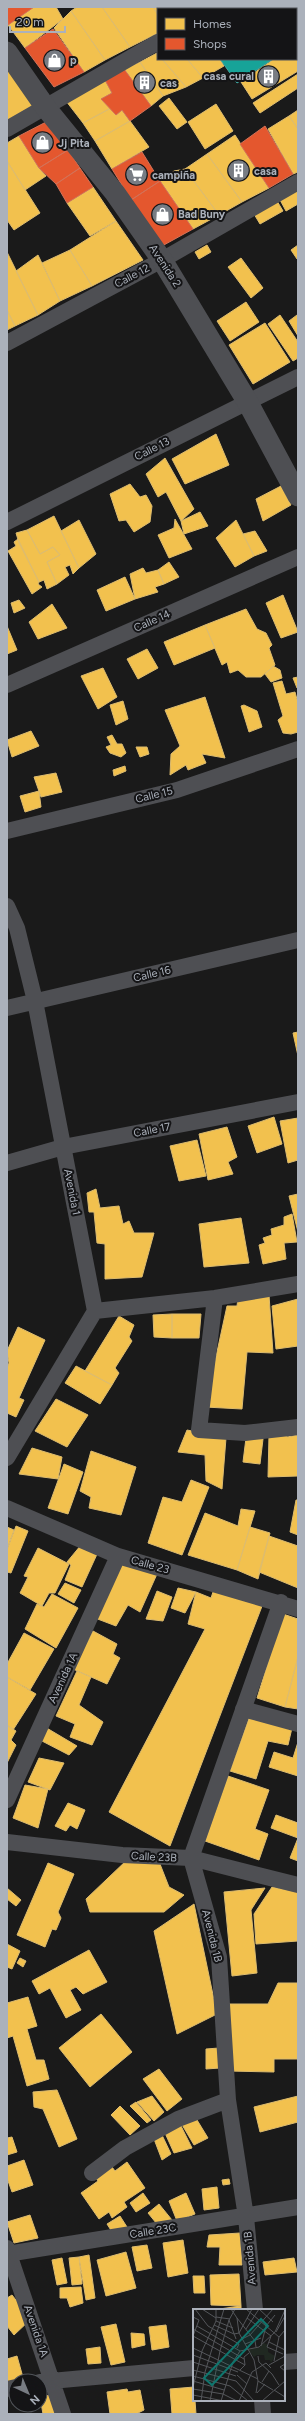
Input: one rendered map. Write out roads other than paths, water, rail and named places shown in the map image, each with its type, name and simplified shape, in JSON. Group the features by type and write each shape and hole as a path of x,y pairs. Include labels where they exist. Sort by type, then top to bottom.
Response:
{"street":[{"path":"7,129 46,108 157,43"},
{"name":"Avenida 2","path":"7,52 46,108 115,193 162,260 247,401 298,496"},
{"name":"Calle 12","path":"7,343 162,260 298,182"},
{"name":"Calle 13","path":"7,522 247,401 298,377"},
{"name":"Calle 14","path":"7,686 298,557"},
{"name":"Calle 15","path":"7,831 177,790 298,749"},
{"name":"Avenida 1","path":"7,906 17,928 35,1001 95,1311"},
{"name":"Calle 16","path":"7,1008 298,940"},
{"name":"Calle 17","path":"7,1163 63,1147 298,1102"},
{"path":"7,1458 95,1311 215,1298 298,1284"},
{"path":"215,1298 199,1430 245,1433 298,1427"},
{"name":"Calle 23","path":"7,1508 118,1556 281,1602 298,1609"},
{"name":"Avenida 1A","path":"7,1800 118,1556"},
{"path":"191,1858 281,1602"},
{"path":"243,1710 298,1724"},
{"name":"Calle 23B","path":"7,1842 122,1855 191,1858 298,1885"},
{"name":"Avenida 1B","path":"191,1858 219,1957 228,2100 246,2217 255,2309"},
{"path":"92,2172 126,2148 178,2119 228,2100"},
{"name":"Calle 23C","path":"8,2252 246,2217 298,2207"},
{"name":"Avenida 1A","path":"8,2252 44,2373"},
{"path":"285,2362 298,2361"},
{"path":"48,2381 193,2368"},
{"name":"Avenida 1A","path":"48,2385 63,2414"},
{"path":"262,2401 263,2414"}],"place":[{"name":"p","path":"55,60"},
{"name":"casa cural","path":"269,76"},
{"name":"cas","path":"144,83"},
{"name":"Jj Pita","path":"43,143"},
{"name":"casa","path":"239,171"},
{"name":"campiña","path":"136,175"},
{"name":"Bad Buny","path":"162,214"}]}
